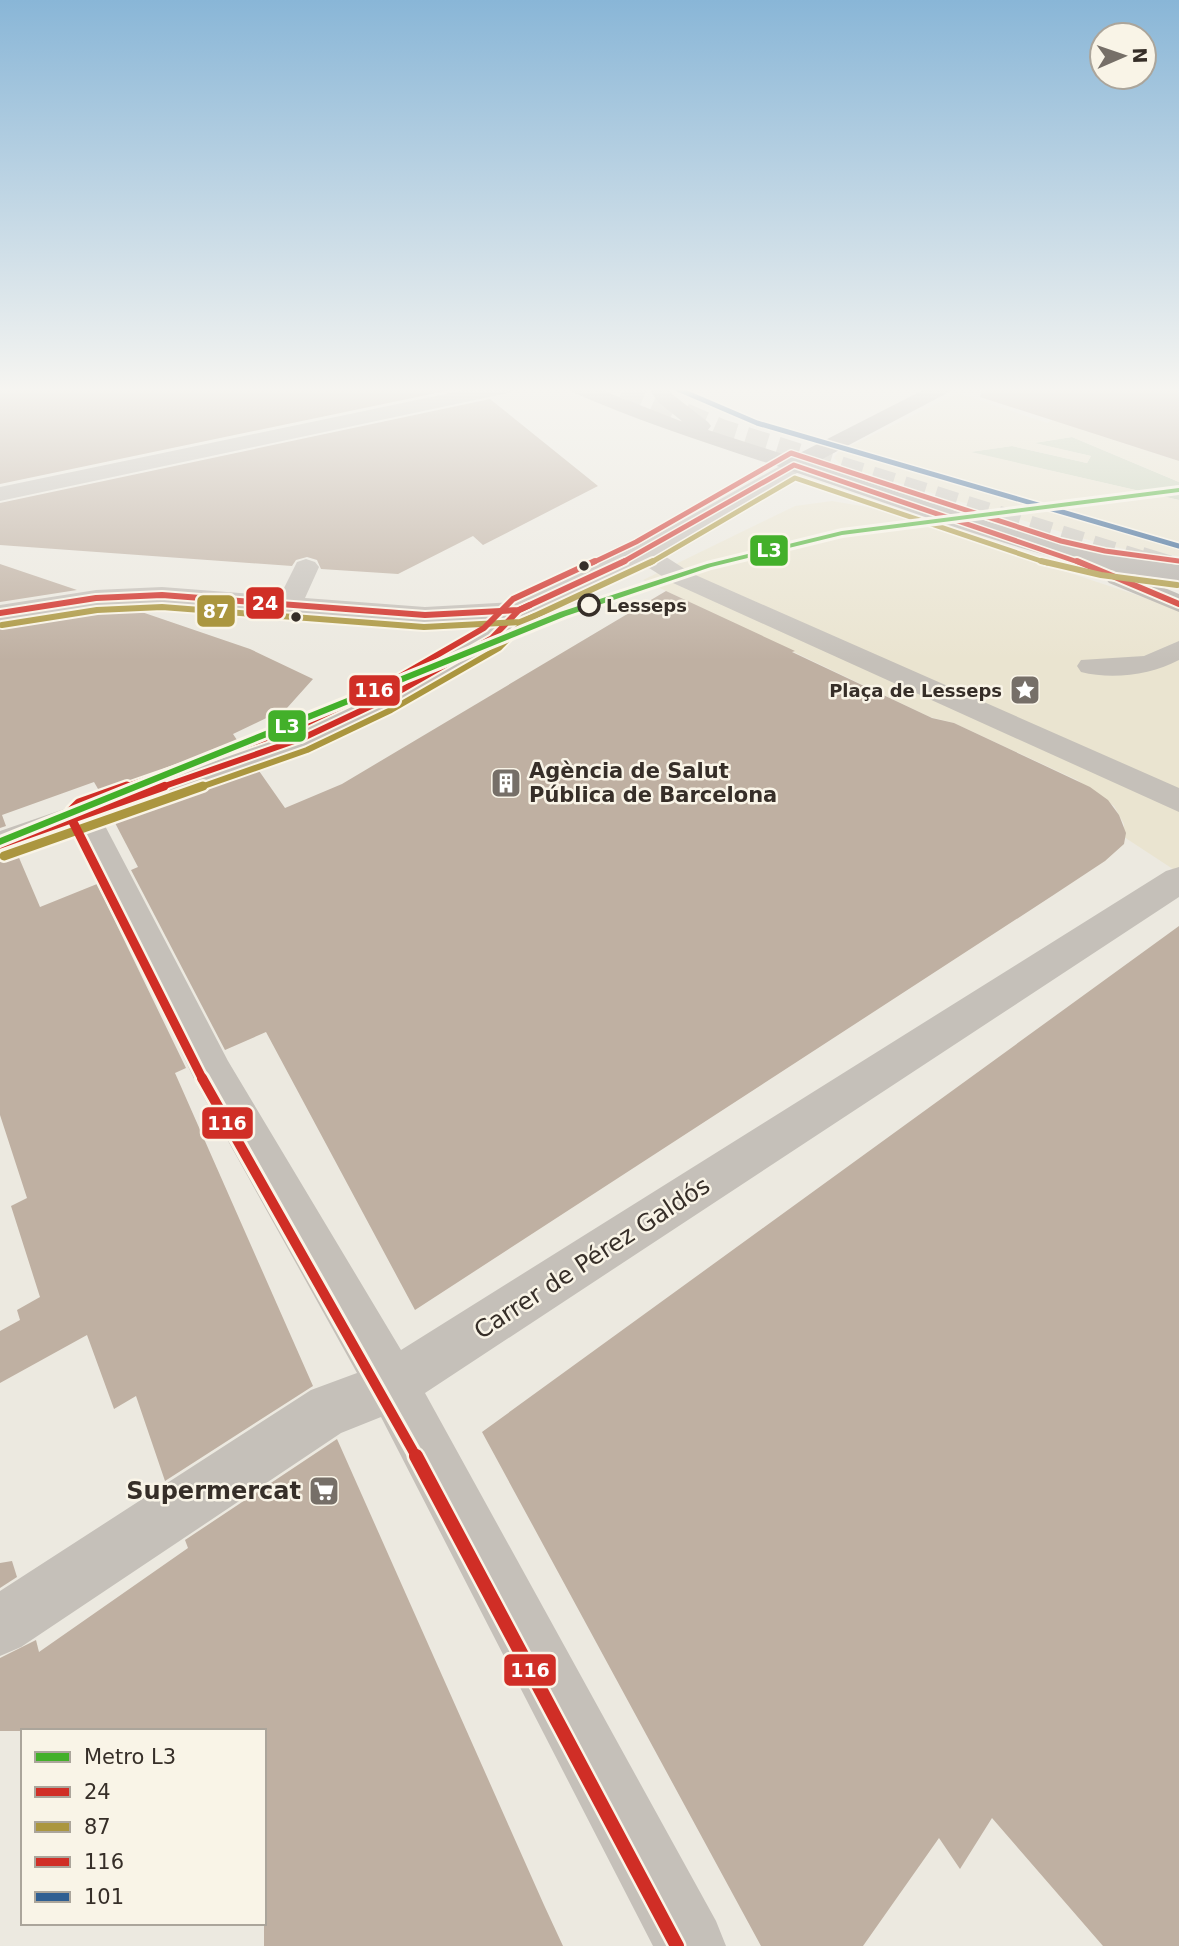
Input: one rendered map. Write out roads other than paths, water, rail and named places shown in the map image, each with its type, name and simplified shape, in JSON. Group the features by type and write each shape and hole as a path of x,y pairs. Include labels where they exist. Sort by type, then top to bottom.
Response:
{"main road":[{"path":"832,478 1058,553 1179,604"},
{"path":"1058,553 1179,573"}],"street":[{"path":"0,494 77,478"},
{"path":"0,844 303,738 386,699 492,638 519,610 642,553 772,478"},
{"path":"642,553 682,578 1179,801"},
{"path":"289,605 306,567"},
{"path":"0,613 96,598 162,595 425,615 519,610"},
{"path":"1091,666 1150,664 1179,649"},
{"path":"1150,664 1179,685"},
{"path":"83,815 213,1074 392,1384 691,1946"},
{"name":"Carrer de Pérez Galdós","path":"0,1626 330,1409 351,1404 392,1384 1179,880"}],"tunnel":[{"path":"874,478 1146,563"},
{"path":"1140,561 1179,573"}],"metro line":[{"name":"L3","path":"0,842 563,614 709,565 842,533 1179,490"}],"place":[{"name":"Lesseps","path":"589,605"},
{"name":"Plaça de Lesseps","path":"1025,690"},
{"name":"Agència de Salut Pública de Barcelona","path":"506,783"},
{"name":"Supermercat","path":"324,1491"}]}
